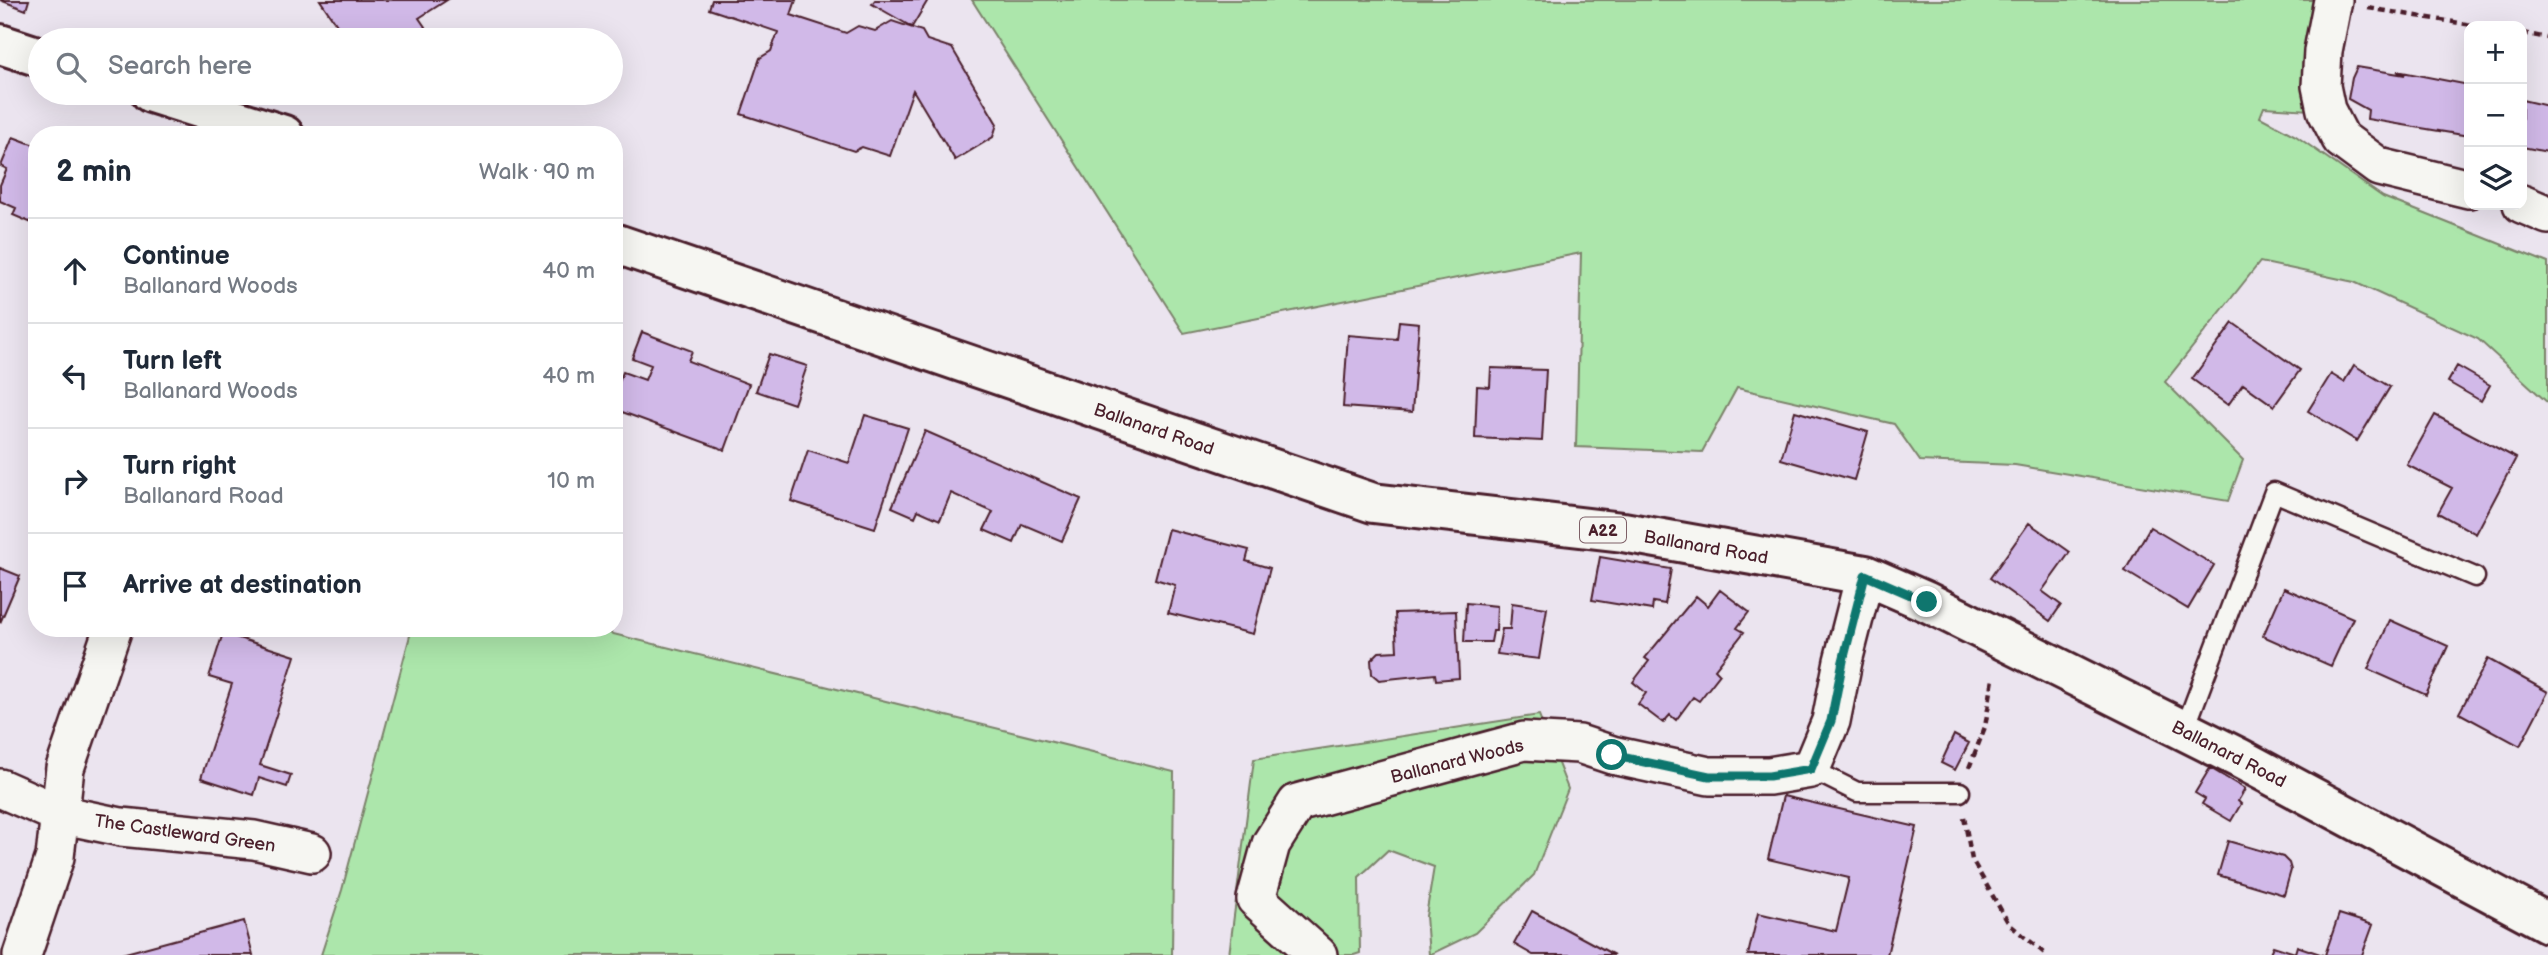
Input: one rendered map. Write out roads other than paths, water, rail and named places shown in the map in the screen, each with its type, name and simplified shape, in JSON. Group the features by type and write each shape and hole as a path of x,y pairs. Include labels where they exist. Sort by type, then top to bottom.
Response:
{"main road":[{"path":"0,44 28,53"},
{"path":"189,105 256,126"},
{"name":"Ballanard Road","path":"623,246 1373,503 1623,532 1865,575 2239,758 2548,923"}],"street":[{"path":"2333,1 2323,51 2321,86 2326,110 2341,139 2379,167 2464,188"},
{"path":"2527,206 2548,215"},
{"path":"1811,769 1831,721 1865,575"},
{"path":"22,955 55,857 65,768 110,637"},
{"name":"Ballanard Woods","path":"1318,955 1256,899 1271,844 1297,803 1524,741 1579,744 1612,755 1709,776 1769,776 1811,769"},
{"name":"The Castleward Green","path":"0,788 59,814 121,827 254,840 312,853"}],"lane":[{"path":"2184,731 2274,492 2475,577"},
{"path":"1811,769 1857,792 1960,792"}]}
